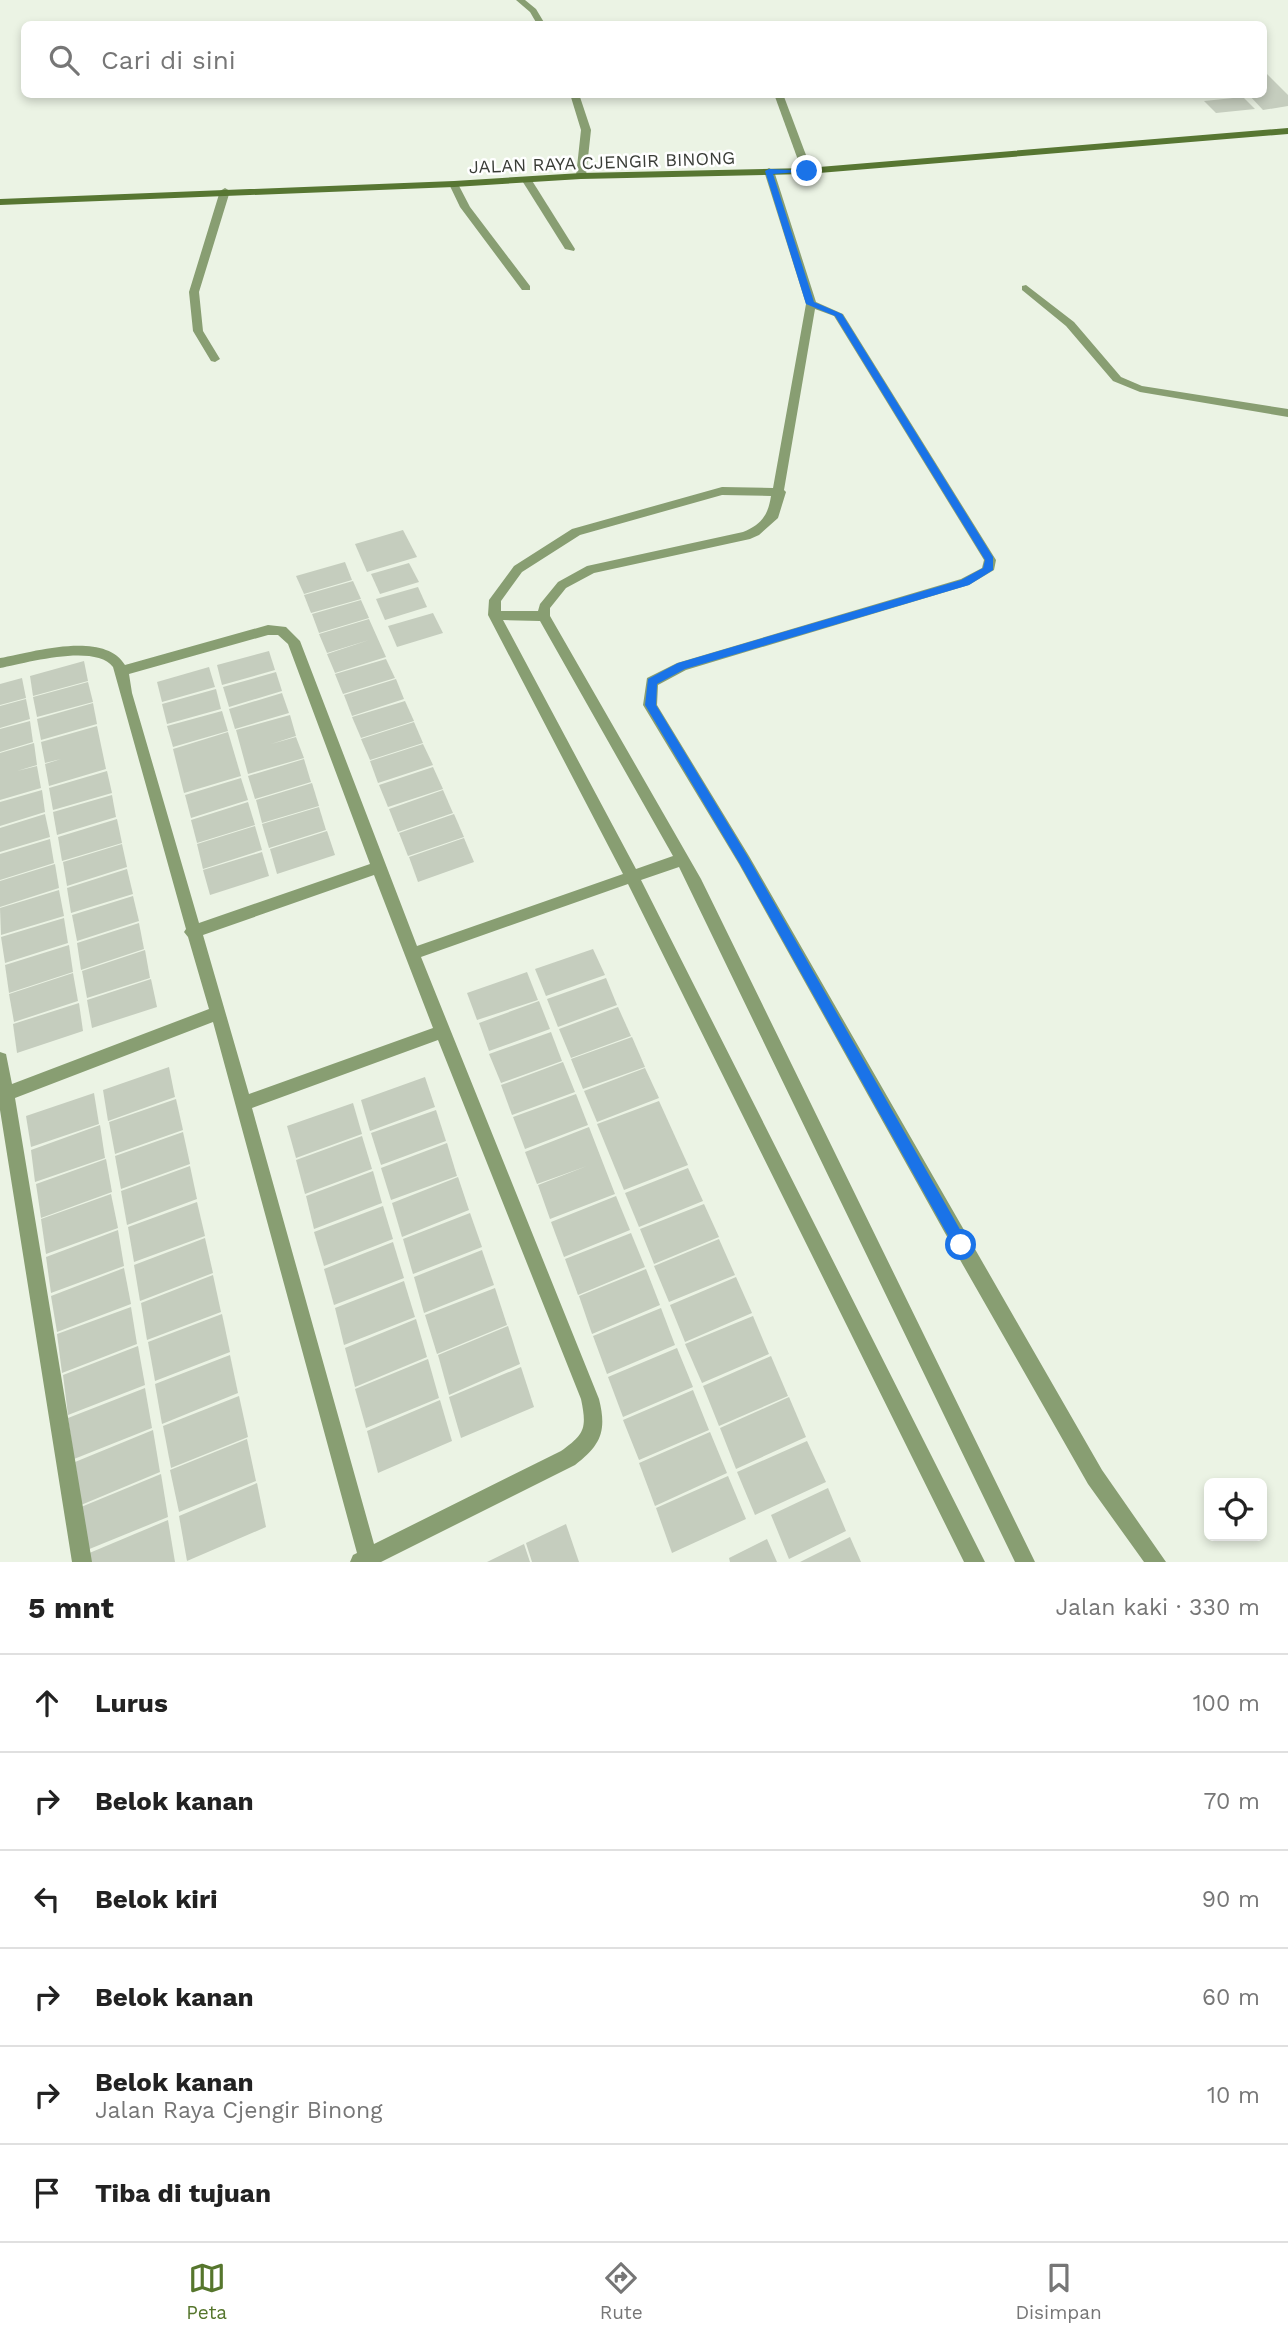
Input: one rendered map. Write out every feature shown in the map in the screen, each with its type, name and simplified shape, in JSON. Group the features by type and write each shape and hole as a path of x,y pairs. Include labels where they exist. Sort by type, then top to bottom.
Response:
{"main road":[{"name":"JALAN RAYA CJENGIR BINONG","path":"0,202 454,184 581,176 807,171 1288,131"}],"street":[{"path":"520,0 538,21"},
{"path":"575,98 586,130 581,176"},
{"path":"780,98 807,171"},
{"path":"769,171 811,304 774,515 755,531 591,569 562,585 544,607 544,616 682,859 1025,1562"},
{"path":"526,179 570,249"},
{"path":"454,184 465,207 526,288"},
{"path":"215,359 198,331 194,292 225,191"},
{"path":"1026,288 1070,324 1117,379 1126,384 1140,389 1288,413"},
{"path":"811,304 838,314 990,560 988,570 965,582 682,666 652,682 650,705 744,860 1095,1476 1156,1562"},
{"path":"780,492 722,491 576,532 518,569 495,600 494,615 632,877 975,1562"},
{"path":"494,615 544,616"},
{"path":"0,663 85,650 100,651 112,657 122,671 125,693 243,1104 364,1560 568,1458 586,1445 596,1423 590,1399 441,1032 289,635 281,630 268,630 122,671"},
{"path":"412,954 682,859"},
{"path":"192,932 377,868"},
{"path":"6,1094 218,1013"},
{"path":"243,1104 441,1032"},
{"path":"0,1059 82,1562"}],"building":[{"path":"1267,74 1288,95 1288,106 1263,110 1252,98 1267,98"},
{"path":"1244,98 1255,109 1216,113 1204,101"},
{"path":"403,530 417,557 367,572 355,544"},
{"path":"345,562 352,580 304,594 296,576"},
{"path":"409,563 419,582 380,594 371,574"},
{"path":"353,581 361,599 311,613 304,595"},
{"path":"418,587 427,607 385,620 376,599"},
{"path":"361,600 369,618 319,633 312,614"},
{"path":"433,613 443,633 397,647 388,626"},
{"path":"369,619 386,657 335,673 327,654 369,640 327,653 319,634"},
{"path":"269,651 275,670 222,685 217,665"},
{"path":"386,659 395,678 343,694 335,674"},
{"path":"84,661 88,681 33,696 30,676"},
{"path":"209,667 215,687 162,702 157,682"},
{"path":"276,672 282,691 229,707 223,687"},
{"path":"22,678 26,698 0,705 0,684"},
{"path":"396,679 404,699 352,716 344,695"},
{"path":"88,682 93,702 37,717 33,697"},
{"path":"216,689 221,709 167,724 162,704"},
{"path":"282,693 289,713 235,729 229,709"},
{"path":"26,699 30,719 0,728 0,706"},
{"path":"405,701 414,721 361,738 352,717"},
{"path":"93,703 97,724 41,740 37,719"},
{"path":"222,711 228,731 173,747 167,726"},
{"path":"290,715 296,736 271,744 296,737 304,758 248,774 236,730"},
{"path":"30,721 33,742 0,752 0,729"},
{"path":"414,722 423,743 370,760 361,739"},
{"path":"97,726 106,769 49,786 45,764 61,759 45,763 41,742"},
{"path":"228,732 241,776 184,793 173,749"},
{"path":"34,743 37,765 17,771 37,766 41,788 0,800 0,753"},
{"path":"423,744 433,765 378,783 370,761"},
{"path":"304,759 311,782 255,799 248,776"},
{"path":"433,767 443,789 388,807 379,785"},
{"path":"107,771 112,793 53,810 49,788"},
{"path":"241,778 248,800 191,818 185,795"},
{"path":"312,783 319,806 262,823 256,800"},
{"path":"42,790 45,812 0,826 0,802"},
{"path":"443,790 453,813 398,832 389,809"},
{"path":"112,795 116,817 57,835 53,812"},
{"path":"248,802 255,825 197,843 191,820"},
{"path":"319,807 326,830 269,848 262,824"},
{"path":"45,814 50,837 0,852 0,828"},
{"path":"454,814 464,837 408,856 399,833"},
{"path":"117,819 122,843 62,861 58,837"},
{"path":"255,826 262,850 203,869 197,844"},
{"path":"327,831 335,855 277,874 270,849"},
{"path":"464,838 474,862 418,882 409,857"},
{"path":"50,839 54,863 0,880 0,854"},
{"path":"122,844 127,867 67,886 63,862"},
{"path":"262,852 269,876 210,895 203,870"},
{"path":"55,864 59,888 0,907 0,881"},
{"path":"127,869 133,894 71,913 67,888"},
{"path":"59,890 64,916 1,935 0,908"},
{"path":"133,896 139,921 77,941 72,915"},
{"path":"64,918 68,943 5,963 1,937"},
{"path":"139,923 144,949 81,970 77,943"},
{"path":"69,945 73,972 9,993 5,965"},
{"path":"593,949 605,975 546,996 535,969"},
{"path":"145,950 150,978 87,998 82,971"},
{"path":"527,972 538,1000 477,1020 467,993"},
{"path":"73,973 78,1001 14,1022 9,994"},
{"path":"606,978 617,1005 558,1027 547,999"},
{"path":"151,979 157,1007 92,1028 87,1000"},
{"path":"539,1001 550,1029 489,1051 479,1023"},
{"path":"79,1003 83,1031 17,1053 13,1024"},
{"path":"618,1007 631,1036 571,1058 559,1029"},
{"path":"551,1032 562,1061 501,1083 489,1054"},
{"path":"632,1037 645,1067 583,1089 571,1059"},
{"path":"563,1062 575,1092 512,1115 501,1085"},
{"path":"169,1067 175,1097 108,1121 103,1090"},
{"path":"645,1068 659,1098 597,1122 584,1091"},
{"path":"425,1077 435,1107 370,1131 361,1100"},
{"path":"94,1093 99,1124 31,1147 26,1116"},
{"path":"576,1094 588,1125 525,1149 513,1117"},
{"path":"176,1099 183,1130 115,1154 109,1122"},
{"path":"659,1101 688,1165 624,1190 597,1124"},
{"path":"353,1103 362,1134 296,1158 287,1126"},
{"path":"436,1110 446,1141 381,1165 371,1133"},
{"path":"100,1125 105,1158 35,1182 31,1150"},
{"path":"589,1127 615,1194 550,1219 538,1185 587,1166 537,1184 525,1152"},
{"path":"183,1132 190,1164 121,1189 115,1156"},
{"path":"362,1136 372,1169 305,1194 296,1160"},
{"path":"447,1143 457,1176 391,1200 381,1168"},
{"path":"106,1159 112,1192 41,1218 36,1184"},
{"path":"190,1166 197,1199 127,1225 121,1191"},
{"path":"688,1168 703,1201 639,1227 625,1193"},
{"path":"373,1171 382,1203 314,1229 306,1196"},
{"path":"458,1177 469,1210 402,1237 392,1203"},
{"path":"111,1194 118,1228 46,1254 41,1219"},
{"path":"616,1196 630,1230 564,1257 551,1222"},
{"path":"197,1202 205,1236 134,1262 128,1227"},
{"path":"704,1204 719,1237 654,1264 640,1229"},
{"path":"383,1206 393,1239 324,1266 314,1232"},
{"path":"470,1213 482,1247 413,1274 403,1239"},
{"path":"118,1230 124,1266 51,1293 46,1257"},
{"path":"631,1233 645,1267 578,1295 565,1259"},
{"path":"205,1238 213,1273 140,1301 134,1265"},
{"path":"719,1239 735,1275 669,1302 654,1266"},
{"path":"393,1242 404,1278 334,1305 324,1269"},
{"path":"482,1250 494,1285 424,1313 414,1277"},
{"path":"124,1268 131,1304 57,1332 51,1296"},
{"path":"646,1269 660,1305 592,1334 579,1296"},
{"path":"213,1275 221,1312 147,1340 141,1303"},
{"path":"736,1277 752,1313 685,1342 670,1305"},
{"path":"404,1281 415,1317 344,1345 335,1308"},
{"path":"495,1288 507,1325 437,1354 425,1315"},
{"path":"131,1307 137,1344 62,1373 57,1334"},
{"path":"661,1308 675,1345 607,1374 593,1336"},
{"path":"222,1314 230,1352 155,1381 148,1342"},
{"path":"753,1316 769,1354 702,1383 685,1344"},
{"path":"416,1319 427,1357 355,1387 345,1348"},
{"path":"508,1326 520,1364 449,1395 438,1355"},
{"path":"138,1346 145,1385 68,1415 63,1375"},
{"path":"677,1348 693,1387 623,1417 608,1377"},
{"path":"230,1355 238,1393 162,1424 155,1384"},
{"path":"771,1356 788,1396 719,1426 703,1386"},
{"path":"428,1359 439,1398 366,1428 355,1389"},
{"path":"521,1367 534,1407 461,1438 449,1397"},
{"path":"145,1388 152,1428 74,1459 68,1418"},
{"path":"693,1390 709,1430 639,1460 623,1420"},
{"path":"239,1396 248,1437 171,1468 163,1426"},
{"path":"789,1397 806,1437 736,1469 720,1428"},
{"path":"440,1400 452,1441 378,1473 367,1431"},
{"path":"153,1430 160,1472 81,1505 75,1462"},
{"path":"710,1432 727,1473 655,1506 639,1463"},
{"path":"247,1439 256,1481 179,1512 170,1470"},
{"path":"807,1441 826,1482 755,1515 737,1472"},
{"path":"161,1474 168,1517 87,1550 81,1507"},
{"path":"728,1476 746,1519 672,1553 656,1508"},
{"path":"257,1483 266,1527 187,1561 179,1516"},
{"path":"828,1488 846,1531 789,1559 771,1515"},
{"path":"168,1520 175,1562 89,1562 87,1554"},
{"path":"566,1524 579,1562 532,1562 526,1543"},
{"path":"850,1537 861,1562 800,1562"},
{"path":"767,1539 777,1562 730,1562 729,1558"},
{"path":"524,1544 530,1562 487,1562"}],"route":[{"path":"807,171 769,171 811,304 838,314 990,560 988,570 965,582 682,666 652,682 650,705 744,860 961,1245"}]}
